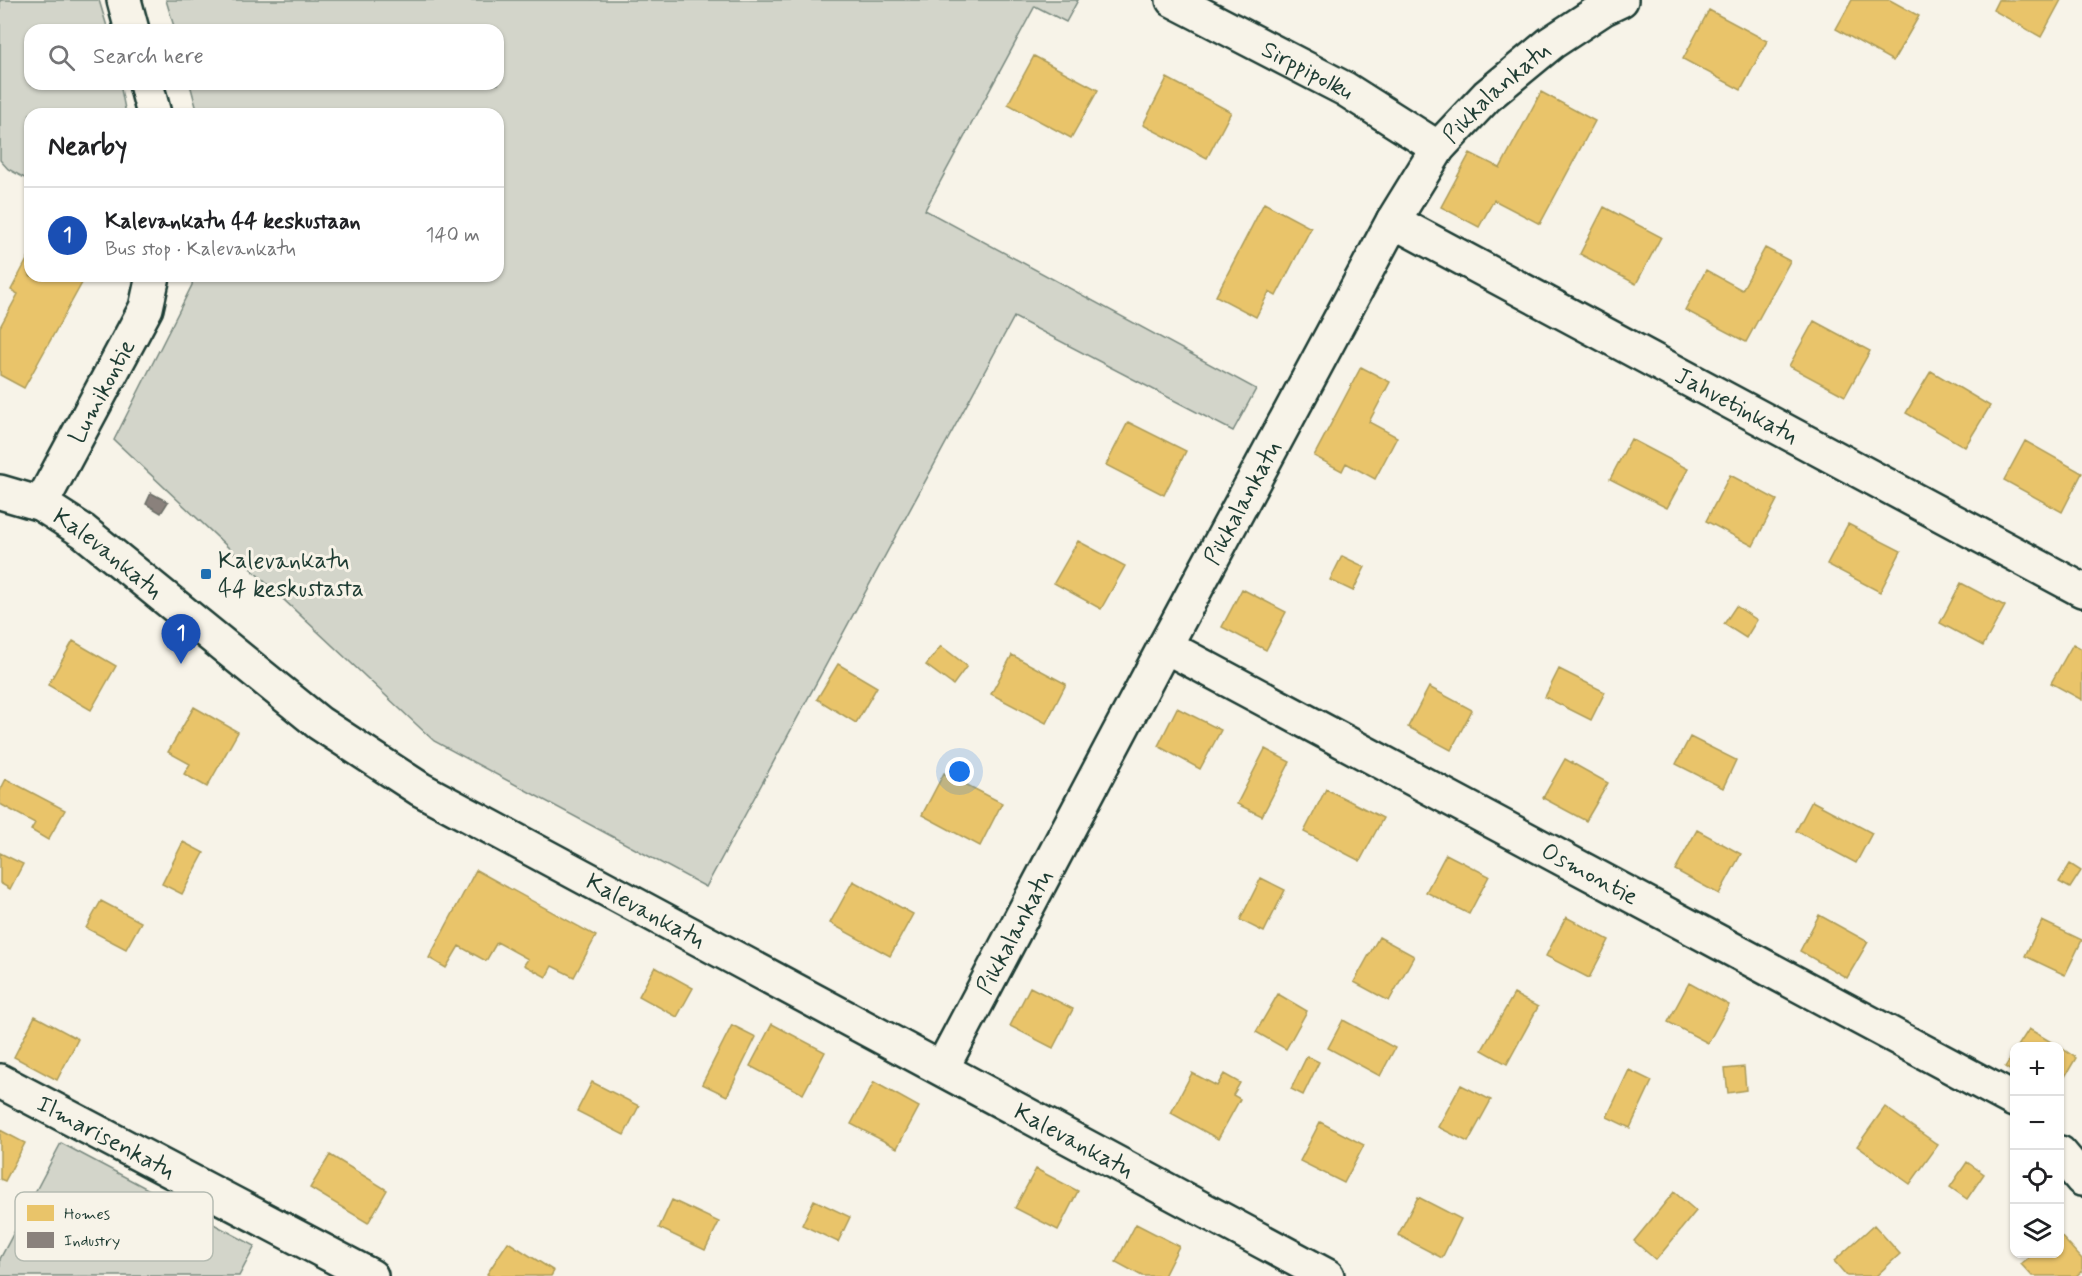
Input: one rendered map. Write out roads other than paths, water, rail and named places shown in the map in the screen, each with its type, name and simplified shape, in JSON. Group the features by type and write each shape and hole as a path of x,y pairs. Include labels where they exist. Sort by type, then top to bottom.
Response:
{"street":[{"path":"124,0 130,24"},
{"name":"Sirppipolku","path":"1173,0 1345,89 1437,148"},
{"name":"Pikkalankatu","path":"942,1068 1393,221 1437,148 1487,96 1551,43 1604,8 1621,0"},
{"path":"148,90 152,108"},
{"name":"Jahvetinkatu","path":"1393,221 2082,590"},
{"name":"Lumikontie","path":"41,504 146,308 152,282"},
{"name":"Kalevankatu","path":"0,492 41,504 83,531 319,723 420,789 1327,1276"},
{"name":"Osmontie","path":"1165,646 2010,1098"},
{"name":"Ilmarisenkatu","path":"0,1081 211,1192"},
{"path":"2064,1158 2082,1179"},
{"name":"Ilmarisenkatu","path":"213,1193 371,1276"}],"place":[{"name":"Kalevankatu 44 keskustasta","path":"206,574"},
{"name":"Kalevankatu 44 keskustaan","path":"181,664"}]}
